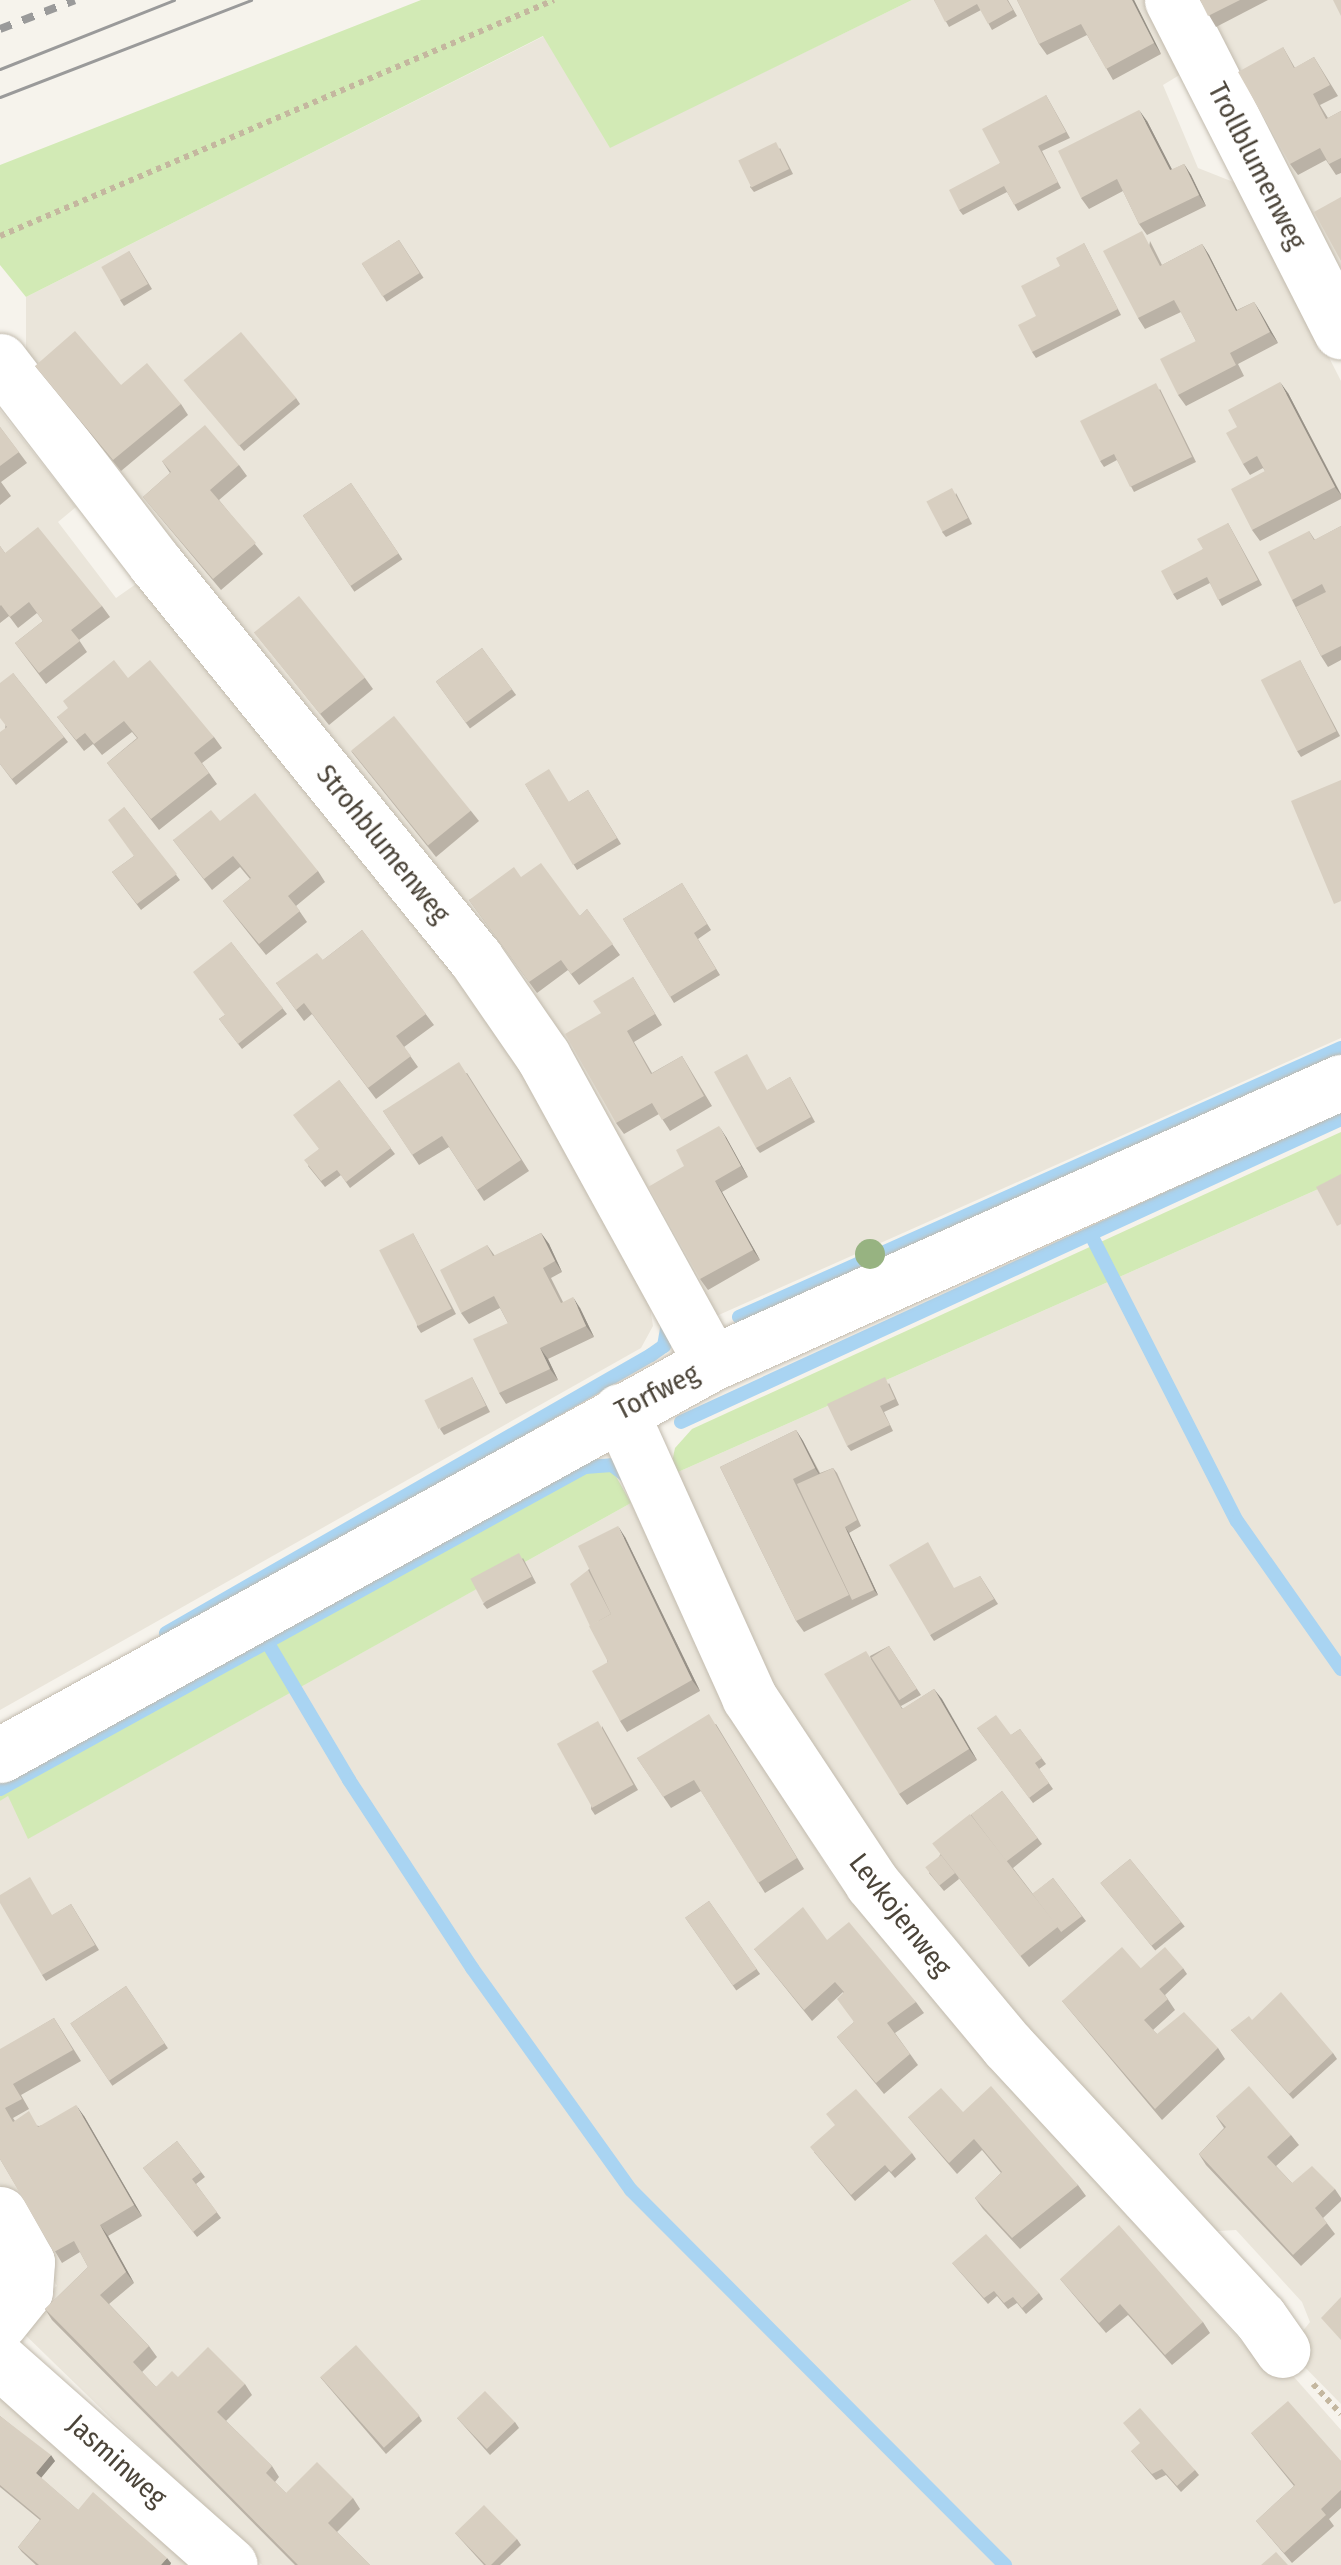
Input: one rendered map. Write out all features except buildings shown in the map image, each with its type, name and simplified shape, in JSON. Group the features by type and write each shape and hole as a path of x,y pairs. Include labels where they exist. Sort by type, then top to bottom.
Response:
{"street":[{"name":"Trollblumenweg","path":"1172,0 1341,331"},
{"name":"Strohblumenweg","path":"0,361 155,564 476,960 543,1056 712,1364"},
{"name":"Torfweg","path":"0,1755 620,1411 712,1364 1341,1082"},
{"name":"Levkojenweg","path":"620,1411 749,1697 872,1883 1007,2045 1270,2334"},
{"path":"0,2214 27,2262 25,2291 0,2322"},
{"name":"Jasminweg","path":"0,2361 230,2565"}],"path":[{"path":"0,236 554,0"}],"shaded area":[{"path":"912,0 1154,0 1191,68 1163,85 1198,168 1241,185 1341,381 1341,1038 712,1318 26,384 26,297 544,36 610,147"},
{"path":"1186,0 1341,0 1341,301"},
{"path":"0,410 76,507 58,522 116,598 136,584 456,968 531,1086 649,1301 653,1326 641,1348 0,1710"},
{"path":"1341,1179 1341,2404 1288,2350 1310,2322 1302,2302 1236,2230 1202,2232 1015,2029 757,1685 669,1476"},
{"path":"631,1503 723,1700 834,1878 974,2047 1262,2364 1278,2359 1341,2430 1341,2565 262,2565 13,2323 25,2307 57,2286 0,2185 0,1801 8,1795 29,1838"},
{"path":"0,2392 196,2565 0,2565"}],"green space":[{"path":"421,0 912,0 610,148 543,36 26,297 0,265 0,165"},
{"path":"1341,1132 1341,1179 669,1476 675,1448 692,1429"},
{"path":"590,1455 613,1471 631,1503 28,1839 8,1796 0,1801 0,1780"}],"waterway":[{"path":"739,1317 1341,1048"},
{"path":"681,1422 1341,1119"},
{"path":"1091,1235 1237,1521 1341,1669"},
{"path":"166,1633 651,1355 664,1346 668,1324"},
{"path":"0,1789 585,1467 612,1465 626,1476"},
{"path":"266,1640 349,1780 472,1968 631,2190 1005,2565"}],"tram line":[{"path":"0,69 174,0"},
{"path":"0,97 251,0"}],"railway":[{"path":"0,29 75,0"}]}
